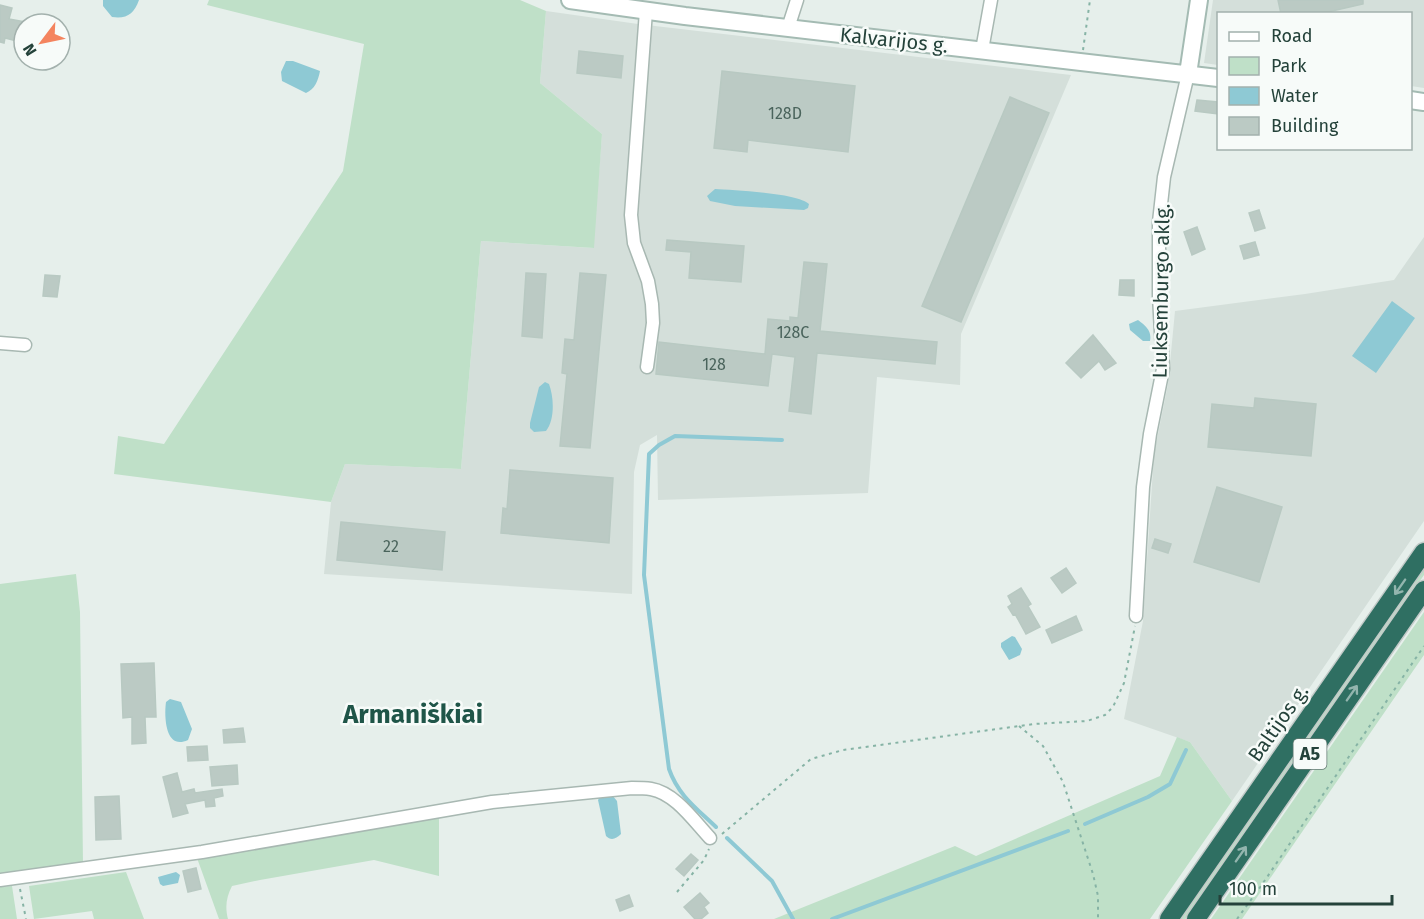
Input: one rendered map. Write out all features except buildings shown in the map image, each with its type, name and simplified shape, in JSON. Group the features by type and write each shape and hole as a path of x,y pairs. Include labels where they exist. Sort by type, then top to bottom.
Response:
{"highway":[{"name":"Baltijos g.","path":"1169,919 1424,552"},
{"name":"A5","path":"1196,919 1424,590"}],"main road":[{"name":"Kalvarijos g.","path":"570,0 646,11 1217,78"},
{"path":"1188,74 1199,0"}],"street":[{"path":"788,28 797,0"},
{"path":"982,50 991,0"},
{"path":"646,11 631,215 634,243 648,281 652,304 647,367"},
{"name":"Liuksemburgo aklg.","path":"1136,616 1143,487 1150,434 1163,369 1159,296 1159,222 1164,177 1188,74"},
{"path":"0,343 25,345"},
{"path":"0,880 202,852 492,802 624,788 653,789 667,795 710,838"}],"path":[{"path":"1081,62 1090,0"},
{"path":"677,892 704,860 710,848 710,838 723,833 811,759 843,750 1019,726 1087,721 1105,715 1113,707 1124,683 1136,616"},
{"path":"1237,919 1268,877 1424,646"},
{"path":"1019,726 1043,746 1063,782 1093,874 1098,896 1098,919"},
{"path":"17,877 26,919"}],"shaded area":[{"path":"1213,0 1424,0 1424,88 1412,86 1412,12 1217,12 1217,65 1204,63"},
{"path":"546,11 1071,75 961,334 960,385 877,377 868,493 658,500 657,435 640,445 634,472 632,594 324,574 331,502 345,464 461,469 481,241 593,248 602,134 540,83"},
{"path":"1424,237 1424,521 1232,801 1190,742 1124,719 1143,621 1154,454 1168,384 1175,311 1394,280"}],"green space":[{"path":"209,0 520,0 546,11 540,83 602,134 594,248 481,241 461,469 345,464 331,502 114,474 118,436 164,444 343,171 364,44 207,5"},
{"path":"1424,566 1424,575 1185,919 1180,919"},
{"path":"76,574 80,612 83,864 0,874 0,584"},
{"path":"1424,612 1424,655 1242,919 1211,919"},
{"path":"1177,737 1190,742 1232,801 1150,919 774,919 955,846 976,856 1160,776"},
{"path":"439,817 439,876 374,860 260,880 232,886 227,902 228,919 219,919 197,858"},
{"path":"126,872 144,919 94,919 92,911 34,919 29,886"},
{"path":"12,886 17,919 0,919 0,887"}],"water":[{"path":"103,0 139,0 135,9 126,16 112,17 103,6"},
{"path":"286,61 293,61 320,71 312,89 306,93 282,81 281,72"},
{"path":"715,189 792,197 809,204 804,210 735,206 710,201 707,196"},
{"path":"1392,301 1415,318 1376,373 1352,356"},
{"path":"1138,320 1148,329 1150,341 1143,341 1130,330 1129,324"},
{"path":"545,382 549,384 552,395 551,421 546,431 534,432 530,428 530,423 539,387"},
{"path":"1012,636 1022,649 1020,655 1009,660 1001,643"},
{"path":"170,699 181,702 192,729 188,740 180,742 170,737 165,708 166,702"},
{"path":"612,795 617,801 621,834 612,839 606,836 598,800 600,797"},
{"path":"176,872 180,875 178,883 163,886 160,884 158,877"}],"waterway":[{"path":"716,827 683,794 669,769 644,575 649,454 675,436 782,440"},
{"path":"1085,824 1148,797 1170,784 1186,750"},
{"path":"832,919 1068,831"},
{"path":"727,838 772,881 793,919"}],"district":[{"name":"Armaniškiai","path":"413,714"}]}
